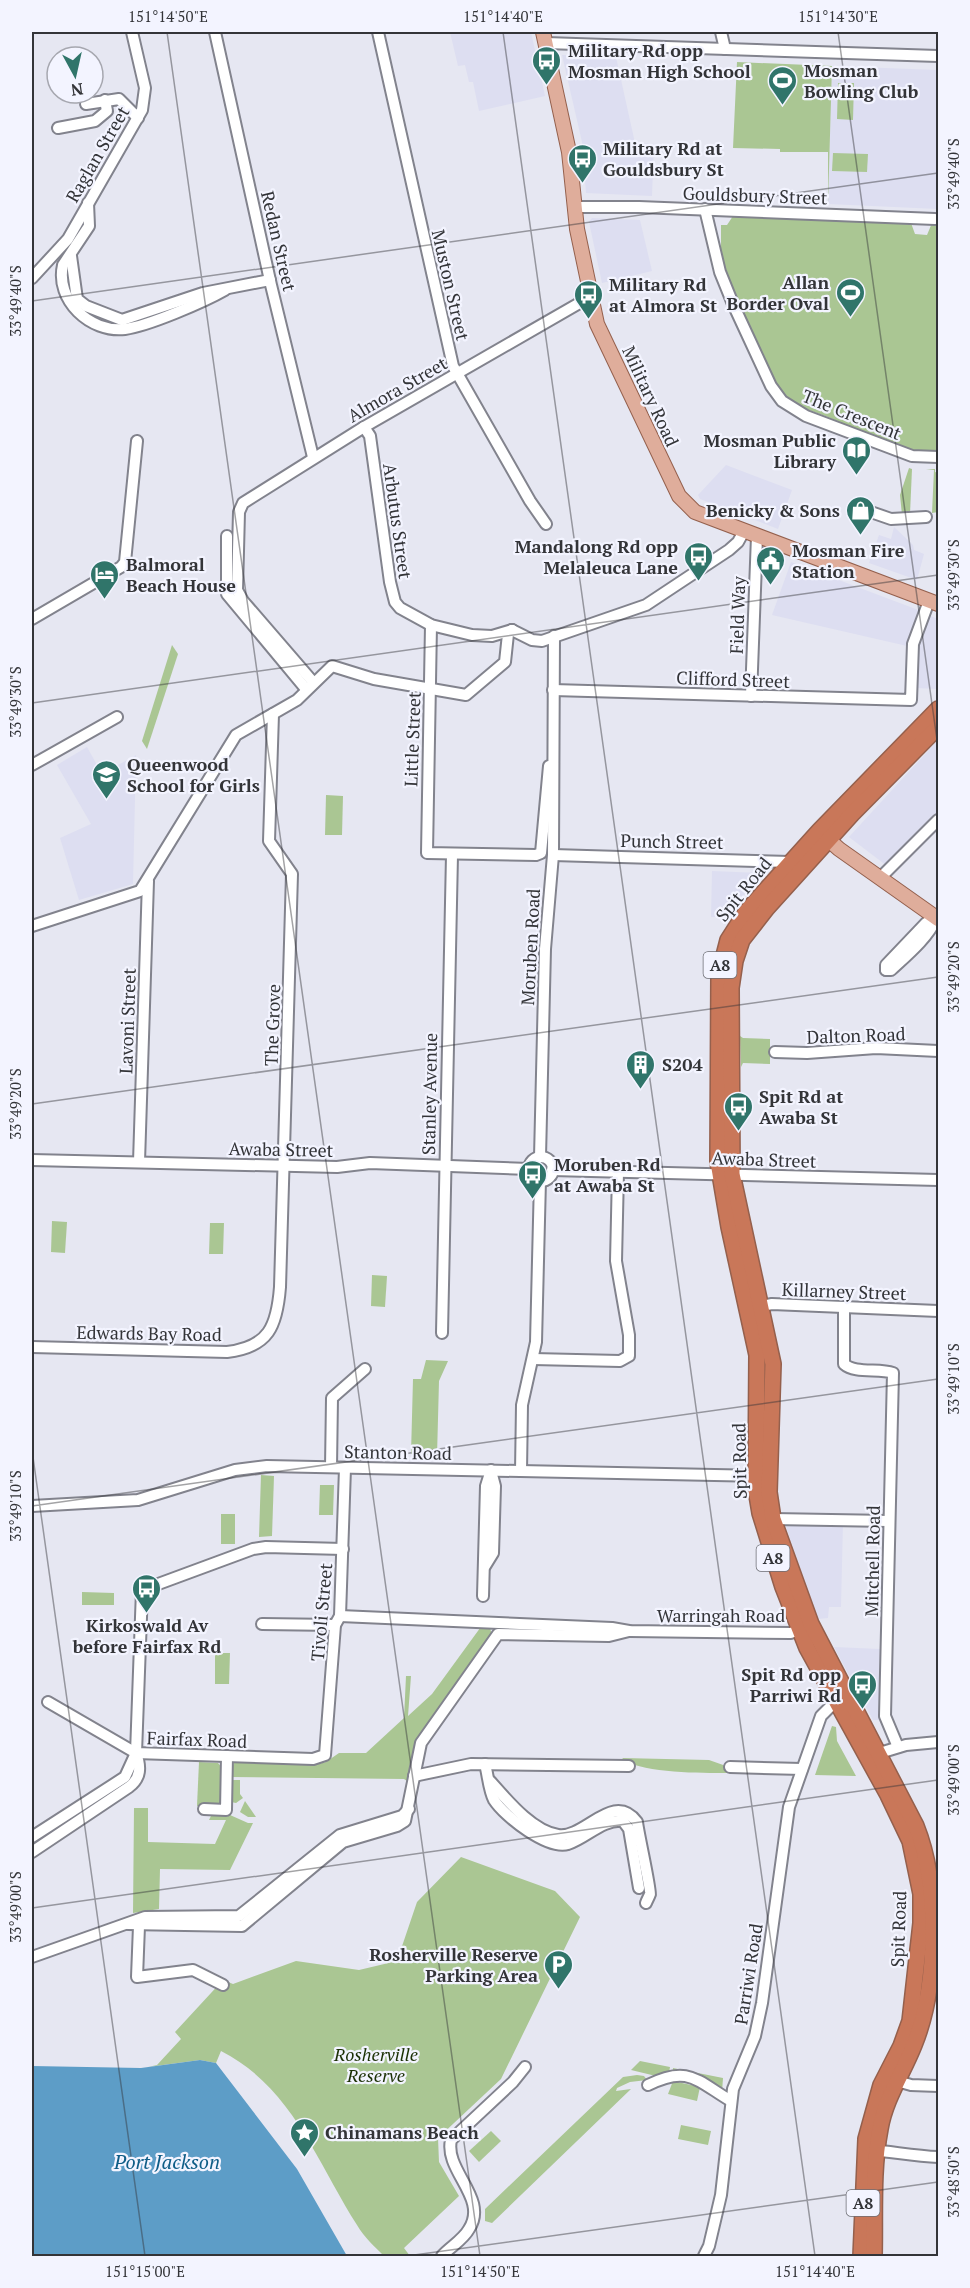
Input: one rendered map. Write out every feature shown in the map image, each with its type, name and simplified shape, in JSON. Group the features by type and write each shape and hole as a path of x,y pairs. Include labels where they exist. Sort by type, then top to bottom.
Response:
{"highway":[{"name":"Spit Road","path":"725,1174 731,988 735,961 748,931 824,836 939,709"},
{"name":"Spit Road","path":"861,2256 874,2106 910,2021 921,1923 918,1874 910,1841 888,1795 873,1755 835,1702 763,1527 763,1476 755,1308 725,1174 719,975 728,940 740,919 790,862 824,836 939,728"},
{"name":"Spit Road","path":"763,1476 773,1519 805,1627 873,1755 916,1826 925,1850 932,1888 934,1912 925,2006 914,2046 897,2081 871,2150 874,2256"}],"main road":[{"name":"Military Road","path":"544,37 568,152 574,207 597,324 679,496 695,512 934,603"},
{"path":"824,836 938,918"}],"street":[{"name":"Raglan Street","path":"32,278 62,247 138,118 144,103 145,88 132,32"},
{"name":"Redan Street","path":"215,32 270,280 313,457"},
{"name":"Muston Street","path":"378,32 452,362 530,501 546,524"},
{"path":"721,32 725,49"},
{"path":"544,37 725,49 939,56"},
{"path":"58,128 96,121 106,111 105,100 119,99 138,118"},
{"path":"88,203 89,225 62,272 71,306 83,316 125,329 209,300 225,290 270,280"},
{"name":"Gouldsbury Street","path":"574,207 705,209 935,219"},
{"name":"The Crescent","path":"705,209 720,272 771,386 782,400 806,416 912,456 939,457"},
{"name":"Almora Street","path":"310,686 243,601 237,590 239,512 243,503 313,457 590,297"},
{"name":"Arbutus Street","path":"364,427 370,436 390,582 395,602 406,614 431,625 472,635 492,636 512,630"},
{"path":"32,619 121,567 125,562 136,441"},
{"path":"865,510 891,519 927,517"},
{"path":"32,926 135,894 148,881 236,735 297,700 332,666 374,679 462,695 470,693 506,662 508,634 512,630 536,641 646,605 729,550 738,542 744,531"},
{"path":"227,536 227,594 310,686"},
{"name":"Field Way","path":"751,696 757,536"},
{"name":"Clifford Street","path":"554,690 911,700 913,644 934,603"},
{"name":"Little Street","path":"431,625 427,853 452,855"},
{"name":"Moruben Road","path":"540,1157 545,949 553,855 554,636"},
{"name":"The Grove","path":"262,1340 273,1325 279,1304 292,874 269,841 273,714"},
{"path":"32,765 117,717"},
{"name":"Moruben Road","path":"452,855 536,855 543,848 547,778 553,738"},
{"path":"880,878 939,820"},
{"name":"Stanley Avenue","path":"442,1333 452,855"},
{"name":"Punch Street","path":"553,855 790,862"},
{"name":"Lavoni Street","path":"139,1162 148,881"},
{"path":"938,918 933,927 898,964 891,970 886,970 886,965 924,924 938,918"},
{"name":"Dalton Road","path":"775,1052 807,1053 876,1048 939,1050"},
{"path":"540,1157 549,1160 552,1170 547,1179 540,1180 533,1178 529,1169 533,1160 540,1157"},
{"name":"Awaba Street","path":"32,1160 337,1167 370,1163 529,1169"},
{"name":"Awaba Street","path":"552,1170 939,1180"},
{"path":"533,1359 620,1361 629,1356 629,1335 616,1261 618,1172"},
{"path":"520,1472 522,1405 536,1342 540,1180"},
{"name":"Killarney Street","path":"755,1308 844,1307 939,1311"},
{"name":"Mitchell Road","path":"844,1307 844,1364 849,1368 883,1369 893,1373 885,1716 898,1748"},
{"name":"Edwards Bay Road","path":"32,1347 218,1352 250,1348 262,1340"},
{"path":"331,1467 332,1398 365,1370"},
{"name":"Stanton Road","path":"32,1506 138,1500 247,1467 763,1476"},
{"name":"Tivoli Street","path":"322,1758 327,1749 343,1549 345,1467"},
{"path":"483,1596 484,1566 493,1553 495,1486 491,1470"},
{"path":"773,1519 889,1521"},
{"path":"32,1852 135,1783 140,1770 136,1753 142,1590 253,1549 266,1547 343,1549"},
{"name":"Warringah Road","path":"262,1624 337,1620 481,1622 612,1628 629,1631 791,1633 805,1627"},
{"name":"Warringah Road","path":"414,1776 421,1743 489,1643 498,1634 609,1636 629,1631"},
{"name":"Fairfax Road","path":"48,1702 136,1753 322,1758"},
{"name":"Parriwi Road","path":"704,2256 709,2246 721,2195 731,2101 737,2078 759,2022 786,1820 821,1716 835,1702"},
{"path":"873,1755 898,1748 939,1742"},
{"path":"32,1837 125,1777 136,1753"},
{"path":"204,1809 226,1810 227,1756"},
{"path":"485,1764 494,1800 518,1825 551,1844 566,1845 612,1820 623,1821 629,1828 639,1888"},
{"path":"32,1957 134,1925 145,1917 239,1916 335,1838 408,1812 414,1776 485,1764 629,1766"},
{"path":"730,1767 802,1769"},
{"path":"489,1782 524,1817 556,1835 565,1835 612,1812 625,1812 632,1816 637,1822 649,1885 650,1894 645,1903"},
{"path":"134,1925 137,1977 193,1970 223,1985"},
{"path":"442,2256 468,2232 473,2216 471,2196 450,2156 451,2140 513,2082 525,2067"},
{"path":"648,2085 668,2075 678,2074 688,2076 731,2101"},
{"path":"897,2081 910,2085 939,2086"},
{"path":"871,2150 892,2151 910,2156 939,2157"}],"shaded area":[{"path":"450,32 531,32 545,96 479,111 473,82 469,82 465,65 458,66"},
{"path":"562,55 616,57 635,143 654,144 652,196 586,193 582,142"},
{"path":"832,66 938,70 938,209 828,204"},
{"path":"592,218 640,220 652,271 602,283 589,222"},
{"path":"726,465 792,490 778,529 700,499 698,495"},
{"path":"894,527 913,545 914,550 924,554 917,580 869,563 879,535 891,539"},
{"path":"791,562 921,611 907,646 772,615"},
{"path":"928,615 938,619 938,689 916,688 915,647"},
{"path":"938,740 938,827 895,872 849,837"},
{"name":"Queenwood School for Girls","path":"87,747 102,774 136,755 133,884 79,900 60,838 91,824 57,765"},
{"path":"712,871 760,873 762,875 724,917 711,917"},
{"path":"784,1521 843,1522 841,1607 829,1607 828,1618 818,1619"},
{"path":"834,1647 880,1649 879,1720 873,1720"}],"green space":[{"name":"Mosman Bowling Club","path":"737,62 832,66 828,204 828,152 780,152 780,149 733,148"},
{"path":"838,83 854,83 853,120 837,119"},
{"path":"833,153 868,154 867,172 832,171"},
{"path":"735,213 911,223 915,234 927,235 932,223 938,223 938,454 901,448 776,398 721,272 721,225 727,225"},
{"path":"909,468 912,469 910,514 902,515 900,495"},
{"path":"926,469 935,469 938,473 938,512 932,513 934,470"},
{"path":"172,645 178,654 147,749 142,741"},
{"path":"326,795 343,796 342,835 325,835"},
{"path":"740,1036 770,1039 770,1064 743,1063 741,1067"},
{"path":"52,1221 67,1222 65,1253 51,1252"},
{"path":"210,1223 224,1223 223,1254 209,1254"},
{"path":"372,1275 387,1276 385,1307 371,1306"},
{"path":"426,1360 448,1361 439,1381 437,1456 411,1454 413,1379 421,1379"},
{"path":"261,1475 274,1476 272,1536 259,1537"},
{"path":"320,1485 334,1485 333,1515 319,1515"},
{"path":"221,1514 235,1514 235,1544 221,1544"},
{"path":"82,1592 114,1593 114,1605 82,1605"},
{"path":"483,1624 489,1624 492,1635 416,1742 407,1781 404,1779 230,1777 234,1762 315,1765 326,1762 339,1753 366,1753 404,1718 406,1676 411,1676 408,1716 432,1694"},
{"path":"215,1653 230,1653 229,1684 215,1684"},
{"path":"832,1726 836,1727 837,1741 856,1776 815,1775"},
{"path":"622,1758 709,1760 726,1766 731,1773 657,1770 630,1763"},
{"path":"199,1762 218,1763 224,1770 222,1803 197,1806"},
{"path":"231,1780 240,1780 240,1794 243,1798 236,1803 231,1802"},
{"path":"245,1801 256,1817 248,1817 240,1812"},
{"path":"134,1808 148,1808 148,1842 215,1844 226,1820 209,1820 211,1816 230,1815 253,1823 230,1870 160,1869 159,1909 133,1913"},
{"name":"Rosherville Reserve","path":"461,1857 555,1891 580,1917 501,2079 438,2138 439,2162 459,2196 404,2248 410,2256 384,2256 360,2229 285,2105 246,2066 221,2051 216,2063 200,2060 148,2067 157,2065 181,2039 175,2032 223,1980 233,1984 296,1961 359,1970 397,1961 417,1902"},
{"path":"640,2061 670,2067 669,2073 656,2076 631,2070"},
{"path":"673,2068 723,2078 722,2092 673,2073"},
{"path":"644,2076 647,2080 630,2082 617,2088 616,2091 631,2089 492,2223 485,2221 485,2209 623,2077"},
{"path":"673,2081 700,2087 697,2101 668,2094"},
{"path":"681,2125 711,2131 708,2145 678,2139"},
{"path":"491,2131 501,2141 479,2162 469,2151"}],"water":[{"name":"Port Jackson","path":"200,2060 216,2063 297,2169 347,2256 32,2256 32,2066 141,2068"}],"place":[{"name":"Military Rd opp Mosman High School","path":"547,86"},
{"name":"Mosman Bowling Club","path":"783,106"},
{"name":"Military Rd at Gouldsbury St","path":"582,184"},
{"name":"Allan Border Oval","path":"850,318"},
{"name":"Military Rd at Almora St","path":"588,320"},
{"name":"Mosman Public Library","path":"857,476"},
{"name":"Benicky & Sons","path":"861,536"},
{"name":"Mandalong Rd opp Melaleuca Lane","path":"699,582"},
{"name":"Mosman Fire Station","path":"771,586"},
{"name":"Balmoral Beach House","path":"105,600"},
{"name":"Queenwood School for Girls","path":"106,800"},
{"name":"S204","path":"641,1090"},
{"name":"Spit Rd at Awaba St","path":"738,1132"},
{"name":"Moruben Rd at Awaba St","path":"533,1200"},
{"name":"Kirkoswald Av before Fairfax Rd","path":"147,1614"},
{"name":"Spit Rd opp Parriwi Rd","path":"862,1710"},
{"name":"Rosherville Reserve Parking Area","path":"559,1990"},
{"name":"Chinamans Beach","path":"304,2158"}]}
